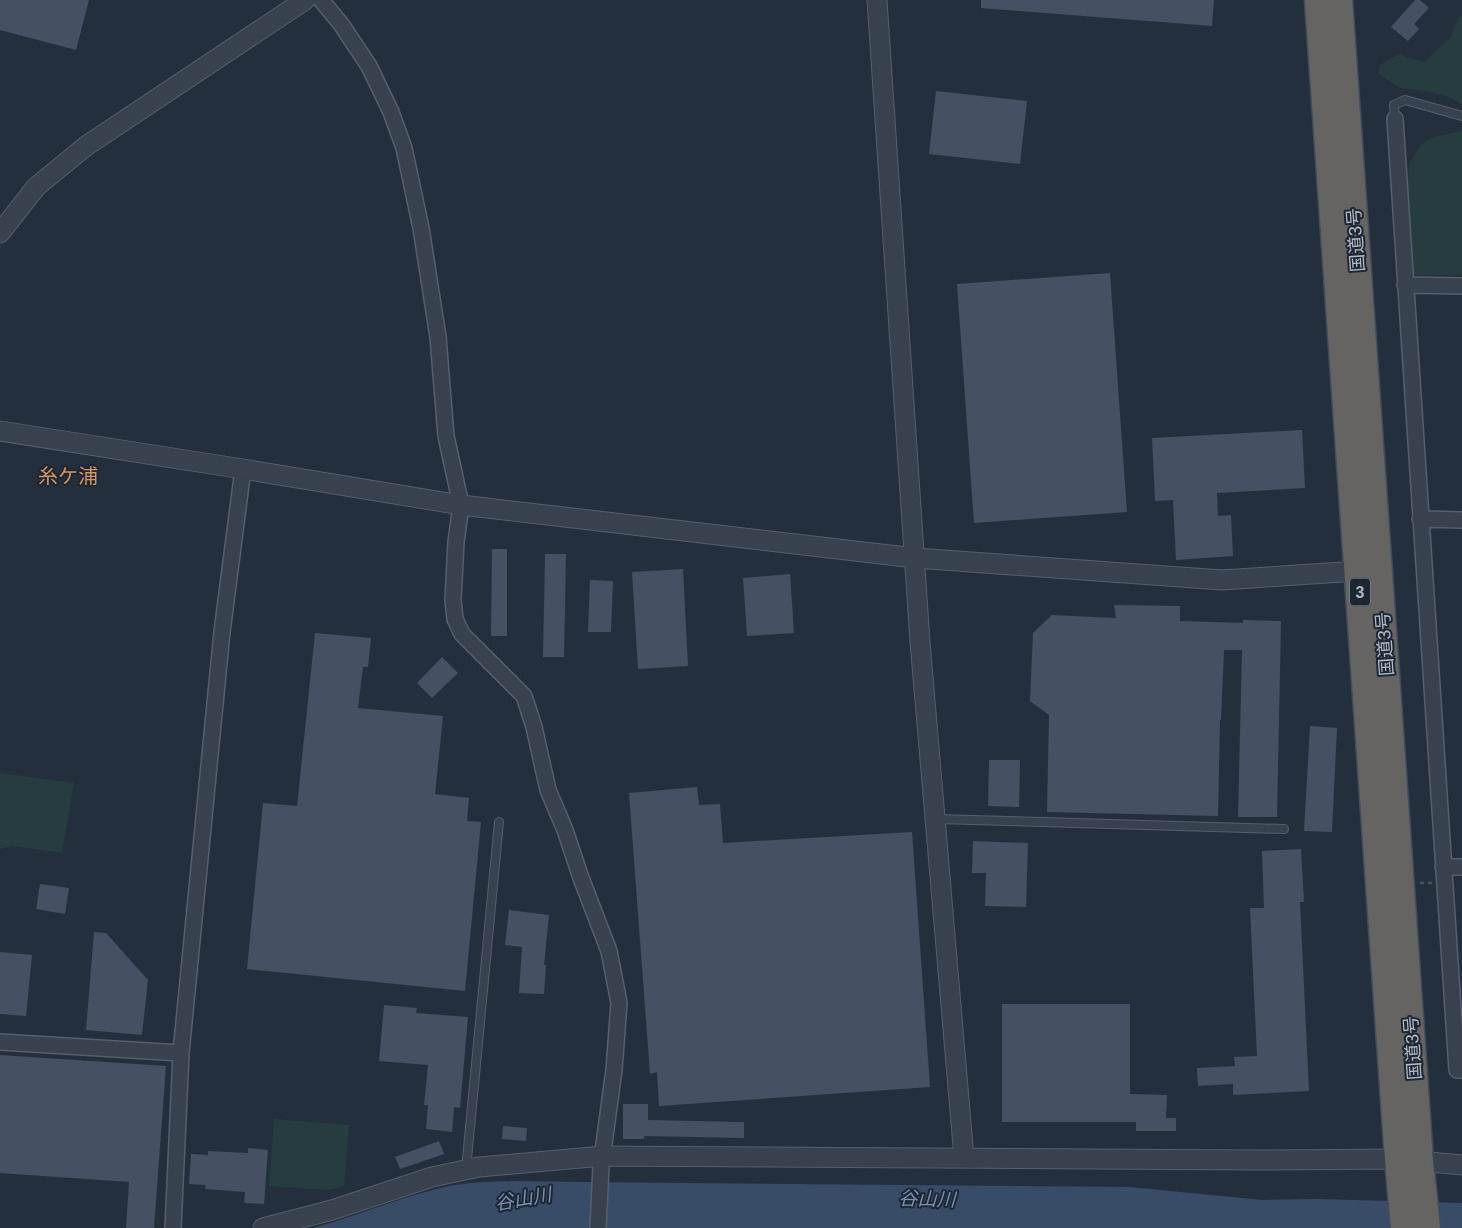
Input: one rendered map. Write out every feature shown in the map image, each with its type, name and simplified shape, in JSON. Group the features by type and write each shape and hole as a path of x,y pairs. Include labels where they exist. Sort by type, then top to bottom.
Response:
{"highway":[{"name":"国道3号","path":"1318,0 1358,571 1410,1172 1427,1228"},
{"name":"国道3号","path":"1339,0 1402,884 1410,1172 1404,1228"}],"street":[{"path":"0,233 36,187 86,146 306,0"},
{"path":"321,0 341,24 369,66 391,112 404,148 422,228 438,337 446,436 461,505 456,542 453,600 455,620 462,634 524,696 534,727 548,790 609,951 619,1003 614,1070 602,1161 598,1228"},
{"path":"877,0 914,558 934,819 964,1158"},
{"path":"1395,119 1404,285 1443,875 1457,1070 1462,1070"},
{"path":"1404,285 1462,286"},
{"path":"0,431 461,505 914,558 1222,580 1358,571"},
{"path":"173,1228 181,1053 222,632 243,469"},
{"path":"1420,519 1462,520"},
{"path":"1443,875 1462,868"},
{"path":"0,1042 181,1053"},
{"path":"263,1228 332,1210 432,1177 479,1167 602,1161 964,1158 1256,1160 1410,1172 1462,1164"}],"lane":[{"path":"1395,119 1394,105 1405,100 1462,116"},
{"path":"934,819 1284,829"},
{"path":"467,1159 499,822"}],"path":[{"path":"1402,884 1443,875"}],"green space":[{"path":"1462,16 1462,104 1449,97 1425,91 1400,88 1379,74 1380,65 1398,54 1424,62 1450,38 1459,17"},
{"path":"1462,131 1462,275 1412,275 1406,208 1409,164 1421,145 1433,137"},
{"path":"0,773 74,783 62,853 13,846 0,849"},
{"path":"274,1119 349,1125 344,1186 329,1190 269,1186"}],"water":[{"name":"谷山川","path":"494,1181 1129,1187 1263,1200 1318,1199 1462,1203 1462,1228 313,1228 445,1187"}],"building":[{"path":"0,0 89,0 76,50 0,30"},
{"path":"981,0 1214,0 1212,26 981,8"},
{"path":"1415,0 1420,0 1429,8 1414,24 1419,29 1408,41 1391,27"},
{"path":"936,91 1027,101 1020,164 929,154"},
{"path":"1110,273 1127,512 974,523 957,284"},
{"path":"1302,430 1305,488 1217,493 1218,516 1231,515 1233,556 1176,560 1173,500 1155,501 1152,438"},
{"path":"492,549 507,549 507,636 491,636"},
{"path":"545,554 566,554 564,657 543,657"},
{"path":"683,569 688,666 638,669 632,572"},
{"path":"790,574 794,633 747,636 743,578"},
{"path":"590,580 613,581 611,632 588,632"},
{"path":"1114,605 1180,606 1180,621 1243,623 1243,620 1281,621 1277,817 1238,817 1242,650 1224,650 1218,816 1047,812 1049,715 1030,701 1033,633 1052,615 1116,618"},
{"path":"315,633 371,638 368,667 363,667 358,708 443,716 435,794 469,798 467,821 481,822 465,991 247,969 263,803 297,806"},
{"path":"442,657 458,673 432,698 417,683"},
{"path":"1310,726 1337,728 1332,832 1304,831"},
{"path":"989,760 1020,760 1019,807 988,806"},
{"path":"697,787 699,805 720,804 723,843 912,832 930,1087 659,1106 657,1072 650,1074 629,793"},
{"path":"973,841 1028,843 1026,907 985,906 986,873 972,873"},
{"path":"1301,849 1304,902 1300,902 1309,1091 1233,1095 1233,1084 1198,1086 1197,1068 1235,1066 1234,1057 1257,1056 1250,908 1264,908 1262,851"},
{"path":"40,884 69,888 65,914 36,909"},
{"path":"509,910 549,915 544,965 546,965 544,994 519,993 522,947 505,945"},
{"path":"94,932 106,933 148,980 142,1035 86,1030"},
{"path":"0,952 32,955 26,1016 0,1014"},
{"path":"1002,1004 1130,1004 1130,1094 1167,1095 1166,1118 1176,1118 1176,1131 1136,1131 1136,1122 1002,1122"},
{"path":"384,1005 417,1008 416,1013 468,1017 460,1108 454,1107 452,1132 426,1129 428,1105 424,1105 428,1065 379,1061"},
{"path":"0,1055 166,1066 154,1228 126,1228 129,1182 0,1173"},
{"path":"623,1104 648,1104 648,1120 744,1122 744,1138 644,1136 644,1139 623,1139"},
{"path":"503,1126 527,1128 526,1141 502,1139"},
{"path":"439,1141 444,1154 400,1169 395,1157"},
{"path":"248,1148 268,1150 264,1204 244,1203 245,1192 205,1189 206,1185 189,1184 191,1154 208,1155 208,1151 248,1153"}],"district":[{"name":"糸ケ浦","path":"68,476"}]}
